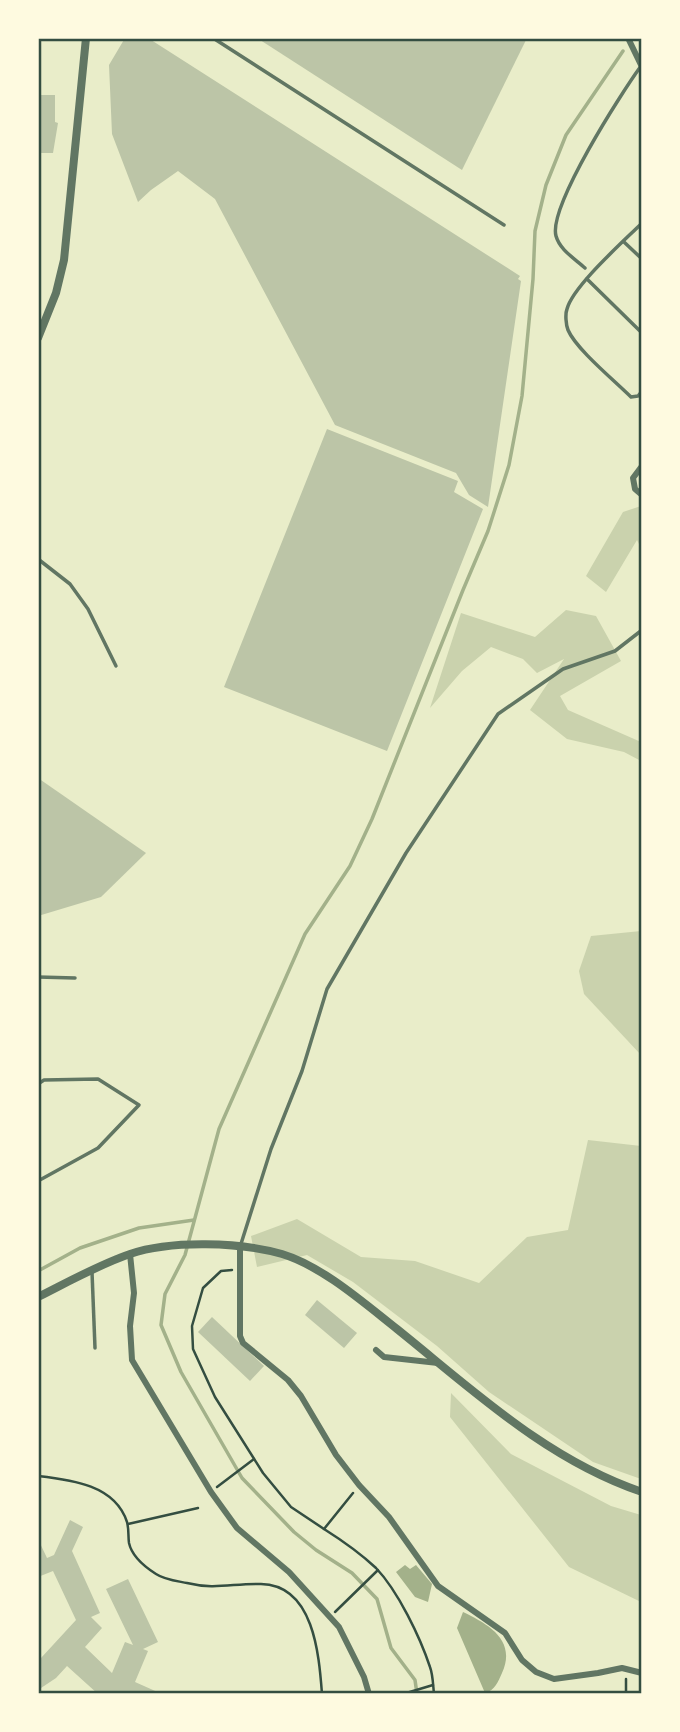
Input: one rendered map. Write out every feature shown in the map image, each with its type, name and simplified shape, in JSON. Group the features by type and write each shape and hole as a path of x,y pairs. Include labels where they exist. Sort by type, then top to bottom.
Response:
{"street":[{"path":"38,338 56,293 64,260 86,38"},
{"path":"628,38 641,66"},
{"path":"642,466 633,478 635,489 642,495"},
{"path":"38,1297 130,1254 170,1247 240,1247 283,1255 320,1272 368,1306 514,1423 575,1463 642,1492"},
{"path":"240,1247 241,1339 288,1380 301,1396 336,1455 389,1517 438,1586 505,1633 522,1660 536,1672 554,1679 622,1668 642,1673"},
{"path":"130,1254 134,1293 130,1326 132,1360 211,1492 237,1528 289,1572 339,1627 369,1693"},
{"path":"376,1350 384,1357 440,1363"}],"lane":[{"path":"213,38 504,225"},
{"path":"584,268 561,246 555,229 578,166 641,66"},
{"path":"642,223 587,279 566,309 567,328 574,340 631,397 638,396 642,391"},
{"path":"624,242 642,259"},
{"path":"587,279 642,333"},
{"path":"38,559 70,584 88,609 116,666"},
{"path":"240,1247 271,1149 302,1071 327,989 406,853 498,714 563,669 615,651 642,630"},
{"path":"38,976 75,978"},
{"path":"38,1084 44,1080 98,1079 139,1105 98,1148 38,1181"},
{"path":"92,1270 94,1348"}],"path":[{"path":"240,1269 221,1271 203,1288 192,1326 193,1349 215,1398 252,1461 291,1507 349,1545 376,1572 414,1629 431,1669 434,1693"},
{"path":"215,1489 252,1461"},
{"path":"38,1476 76,1481 97,1489 119,1505 128,1524 129,1546 141,1564 160,1577 200,1587 269,1585 284,1591 298,1603 310,1622 318,1649 322,1693"},
{"path":"324,1530 359,1485"},
{"path":"128,1524 198,1508"},
{"path":"335,1613 376,1572"},
{"path":"622,1668 626,1678 626,1693"},
{"path":"403,1693 432,1686"}],"shaded area":[{"path":"641,506 641,548 637,540 606,592 586,576 623,512"},
{"path":"566,610 596,616 621,661 560,696 568,710 641,742 641,761 624,752 567,739 530,710 564,659 537,673 523,659 491,647 462,671 430,708 461,613 535,637"},
{"path":"642,931 641,1055 584,994 579,971 591,936"},
{"path":"588,1140 641,1146 641,1479 593,1462 489,1392 437,1346 353,1282 307,1255 257,1267 251,1236 297,1219 361,1257 415,1261 479,1283 527,1237 568,1230"},
{"path":"451,1393 511,1454 611,1506 641,1515 641,1602 569,1567 450,1417"},
{"path":"405,1565 410,1569 416,1565 432,1584 428,1602 415,1597 396,1572"},
{"path":"463,1612 490,1628 503,1642 506,1651 506,1661 499,1680 494,1688 485,1693 457,1628"}],"building":[{"path":"125,38 148,38 520,276 488,507 469,495 456,473 335,425 215,199 178,171 138,202 112,134 109,65"},
{"path":"257,38 527,38 462,170"},
{"path":"38,95 55,95 55,122 58,123 53,153 38,153"},
{"path":"327,429 458,481 454,492 483,509 387,751 224,687"},
{"path":"38,778 146,853 101,897 38,916"},
{"path":"317,1300 357,1333 344,1348 305,1315"},
{"path":"212,1317 264,1366 250,1381 198,1332"},
{"path":"70,1520 83,1527 72,1551 100,1613 91,1617 102,1628 85,1647 112,1673 125,1642 133,1645 106,1589 128,1579 158,1642 143,1649 148,1651 135,1682 162,1694 98,1694 67,1666 56,1678 38,1690 38,1655 41,1658 76,1620 53,1571 38,1577 38,1539 47,1558 54,1555"}],"waterway":[{"path":"417,1694 415,1680 391,1648 377,1599 352,1573 294,1532 242,1478 181,1372 161,1325 165,1294 185,1255 219,1129 305,934 350,866 372,819 488,531 509,465 522,396 535,231 546,185 566,135 623,51"},
{"path":"38,1271 80,1248 139,1228 194,1220"}]}
